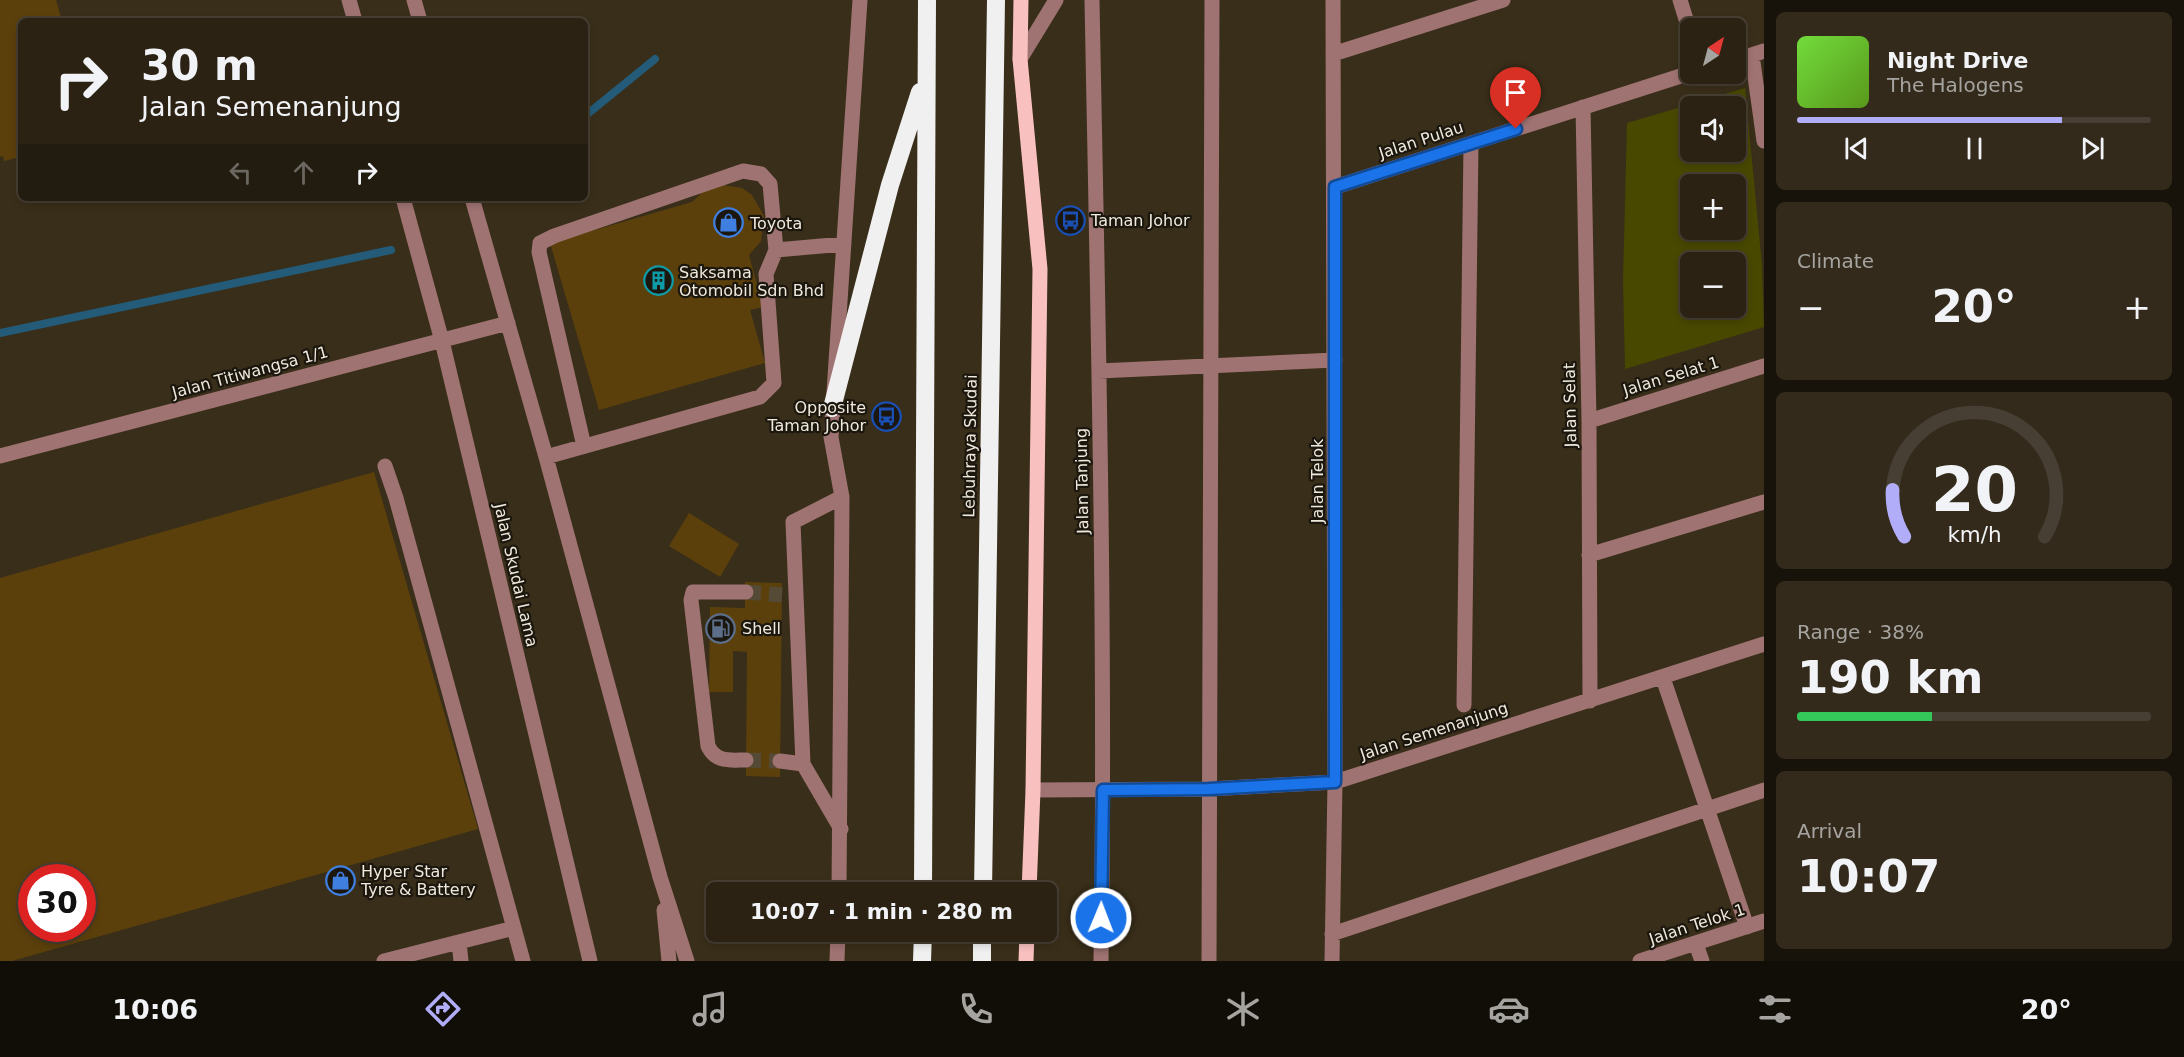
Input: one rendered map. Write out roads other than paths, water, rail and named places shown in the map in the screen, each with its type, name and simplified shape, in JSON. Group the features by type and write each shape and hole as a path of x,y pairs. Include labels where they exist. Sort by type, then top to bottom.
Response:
{"highway":[{"path":"923,882 927,0"},
{"name":"Lebuhraya Skudai","path":"983,882 996,0"},
{"path":"832,408 890,185 925,78"},
{"path":"922,942 922,961"},
{"path":"982,942 982,961"}],"main road":[{"path":"1021,0 1020,59 1040,269 1033,790 1029,882"},
{"path":"1026,961 1027,942"}],"street":[{"path":"349,0 354,18"},
{"path":"414,0 419,18"},
{"path":"839,882 842,497 831,437 860,0"},
{"path":"1020,59 1056,0"},
{"name":"Jalan Tanjung","path":"1092,0 1100,371 1103,790 1101,961"},
{"path":"1209,961 1212,0"},
{"name":"Jalan Telok","path":"1332,961 1335,782 1333,0"},
{"path":"1333,54 1503,0"},
{"path":"1680,0 1686,18"},
{"path":"1758,53 1764,141"},
{"name":"Jalan Pulau","path":"1335,187 1680,76"},
{"name":"Jalan Selat","path":"1583,107 1589,421 1590,701"},
{"path":"1464,705 1471,144"},
{"path":"546,457 760,397 774,383 766,274 776,250 770,184 760,174 743,171 554,236 540,243 539,252 584,446"},
{"name":"Jalan Skudai Lama","path":"404,201 442,340 590,961"},
{"path":"473,201 546,457 660,877 687,961"},
{"path":"776,250 844,244"},
{"name":"Jalan Titiwangsa 1/1","path":"0,456 508,323"},
{"path":"1100,371 1335,360"},
{"name":"Jalan Selat 1","path":"1589,421 1764,366"},
{"path":"385,466 396,498 523,961"},
{"path":"841,829 803,764 789,595 793,522 842,497"},
{"path":"1589,555 1764,502"},
{"path":"746,592 693,592 691,600 708,747 712,755 721,760 746,760"},
{"name":"Jalan Semenanjung","path":"1033,790 1209,789 1335,782 1764,645"},
{"path":"1663,678 1747,927"},
{"path":"780,761 803,764"},
{"path":"1332,934 1764,790"},
{"path":"660,877 669,961"},
{"name":"Jalan Telok 1","path":"1640,961 1764,921"},
{"path":"384,961 514,928"},
{"path":"459,942 460,961"},
{"path":"837,942 837,961"},
{"path":"1696,944 1702,961"}],"waterway":[{"path":"588,114 655,59"},
{"path":"0,333 391,250"}],"tunnel":[{"path":"746,592 782,595"},
{"path":"746,760 780,761"}],"place":[{"name":"Taman Johor","path":"1070,220"},
{"name":"Toyota","path":"729,223"},
{"name":"Saksama Otomobil Sdn Bhd","path":"658,281"},
{"name":"Opposite Taman Johor","path":"887,416"},
{"name":"Shell","path":"721,628"},
{"name":"Hyper Star Tyre & Battery","path":"340,880"}]}
